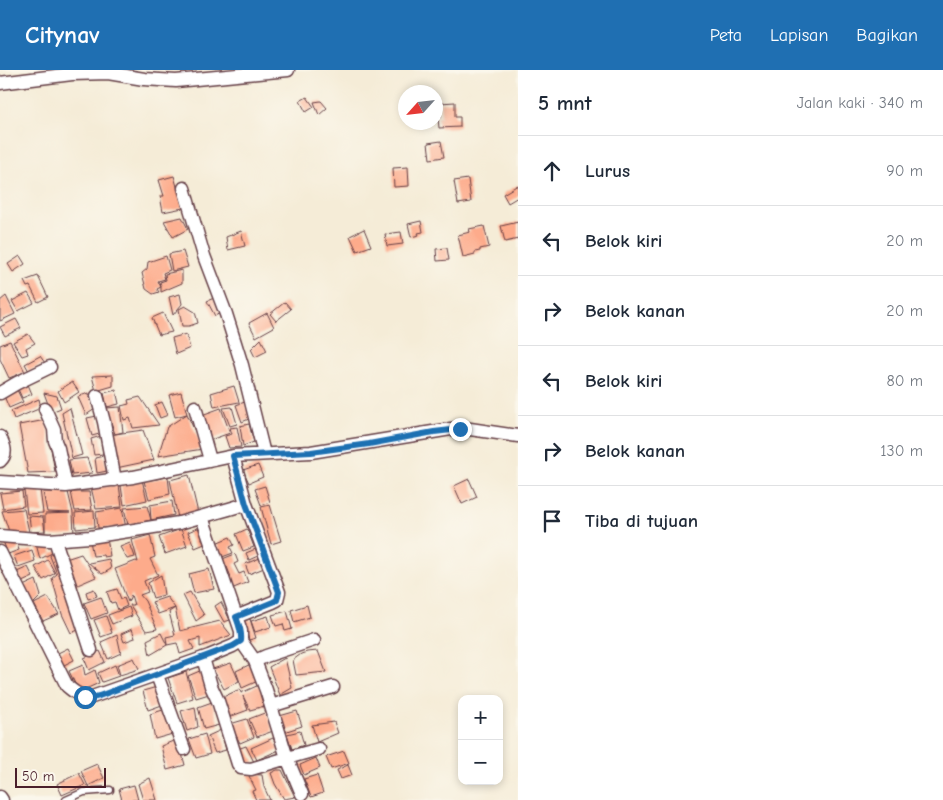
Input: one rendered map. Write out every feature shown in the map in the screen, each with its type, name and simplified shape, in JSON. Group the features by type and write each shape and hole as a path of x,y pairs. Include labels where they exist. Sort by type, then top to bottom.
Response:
{"street":[{"path":"0,83 72,74 108,73 144,79 176,81 288,70"},
{"path":"184,188 204,256 226,314 242,365 264,454"},
{"path":"0,393 50,367"},
{"path":"97,396 115,480"},
{"path":"195,407 210,460"},
{"path":"45,409 54,429 66,486"},
{"path":"0,482 66,486 133,477 233,456 311,452 451,430 470,429 518,436"},
{"path":"0,437 5,450 5,456 0,461"},
{"path":"233,456 246,504 279,592 277,600 236,617"},
{"path":"0,536 55,540 90,537 178,523 246,504"},
{"path":"202,517 241,631 241,641 255,661 302,794"},
{"path":"55,540 91,650"},
{"path":"0,552 67,686 77,694 85,697 92,698 157,675 233,646 241,641"},
{"path":"255,661 314,640"},
{"path":"203,658 231,744 241,768 251,769 319,749"},
{"path":"157,675 184,750"},
{"path":"271,706 333,687"}],"lane":[{"path":"66,800 84,792 110,790"}],"building":[{"path":"307,97 314,107 306,112 300,101"},
{"path":"321,101 327,108 319,115 314,102"},
{"path":"455,102 455,117 460,117 460,127 443,128 443,103"},
{"path":"441,141 444,157 430,159 428,143"},
{"path":"408,167 409,186 394,187 393,168"},
{"path":"174,176 183,208 163,212 160,196 164,196 159,180"},
{"path":"468,179 471,202 458,204 454,181"},
{"path":"518,185 518,197 508,203 503,194"},
{"path":"182,217 188,229 173,237 164,221"},
{"path":"421,221 423,232 411,237 408,224"},
{"path":"518,222 518,239 505,242 501,226"},
{"path":"484,226 489,247 480,249 475,254 463,257 458,235 470,232 469,229"},
{"path":"364,229 371,246 357,251 350,236"},
{"path":"241,231 245,246 228,250 226,237"},
{"path":"401,232 403,244 387,246 385,234"},
{"path":"447,248 449,260 437,261 436,249"},
{"path":"183,251 188,267 172,271 169,254"},
{"path":"20,256 25,264 13,272 8,264"},
{"path":"166,256 170,270 163,273 165,279 158,281 161,287 157,289 159,292 153,294 146,289 142,273 147,269 148,262"},
{"path":"182,270 182,283 161,292 160,282 166,280 165,274"},
{"path":"38,276 48,297 38,302 30,286 27,287 24,281"},
{"path":"28,293 34,303 18,311 12,301"},
{"path":"180,294 182,304 173,315 169,297"},
{"path":"6,296 15,314 0,321 0,301"},
{"path":"214,298 220,313 215,316 207,301"},
{"path":"285,302 291,309 276,321 270,314"},
{"path":"185,306 195,312 198,323 182,326 179,309"},
{"path":"163,313 172,332 159,335 152,318"},
{"path":"267,313 274,327 256,337 249,323"},
{"path":"16,319 21,328 5,336 0,327"},
{"path":"28,334 35,343 26,348 28,354 22,356 13,342"},
{"path":"186,334 190,348 176,354 172,338"},
{"path":"261,339 267,351 255,357 251,349"},
{"path":"10,341 25,372 9,378 0,359 0,345"},
{"path":"40,356 45,363 29,371 25,364"},
{"path":"113,375 113,386 96,391 92,376"},
{"path":"27,382 32,394 22,398 17,387"},
{"path":"72,382 79,392 64,402 58,391"},
{"path":"234,386 239,402 214,407 211,393"},
{"path":"17,390 23,402 9,408 4,396"},
{"path":"116,390 119,404 107,407 104,393"},
{"path":"181,392 187,414 175,417 169,395"},
{"path":"44,393 57,396 61,408 51,412"},
{"path":"88,393 95,409 86,415 78,397"},
{"path":"140,397 159,425 133,428 130,418 124,420 121,406 129,404 128,400"},
{"path":"39,399 41,408 14,419 11,411"},
{"path":"162,402 168,415 160,418 155,405"},
{"path":"245,402 251,418 242,422 236,405"},
{"path":"120,407 123,432 115,434 106,408"},
{"path":"232,407 237,424 230,426 223,408"},
{"path":"70,408 82,455 72,458 62,413"},
{"path":"221,408 230,433 207,441 199,416"},
{"path":"187,414 203,449 158,456 167,427"},
{"path":"97,416 103,433 92,436 87,418"},
{"path":"46,420 55,472 28,473 19,425"},
{"path":"249,424 254,442 243,446 240,426"},
{"path":"237,427 241,447 229,448 225,436 232,434 230,428"},
{"path":"143,430 154,460 116,468 108,438 115,434"},
{"path":"101,436 103,454 94,455 91,439"},
{"path":"104,456 107,471 97,473 95,458"},
{"path":"87,458 92,473 72,475 69,460"},
{"path":"258,465 263,477 249,483 243,470"},
{"path":"189,475 198,513 178,518 170,480"},
{"path":"168,477 170,494 149,499 144,481"},
{"path":"469,479 477,497 462,504 454,486"},
{"path":"142,480 147,500 124,505 121,486"},
{"path":"119,485 122,507 96,509 91,487"},
{"path":"265,486 270,502 261,505 255,489"},
{"path":"40,489 43,513 27,514 24,490"},
{"path":"22,491 24,506 3,509 0,493"},
{"path":"43,492 68,492 73,513 74,535 45,536 45,514 70,513 47,512"},
{"path":"71,492 89,492 92,510 75,511"},
{"path":"172,501 174,515 151,520 150,505"},
{"path":"270,505 281,541 271,544 261,507"},
{"path":"147,506 151,520 128,525 124,508"},
{"path":"122,508 126,528 98,528 96,512"},
{"path":"24,509 30,536 10,534 2,511"},
{"path":"94,511 95,527 76,529 75,513"},
{"path":"29,516 43,517 45,531 31,532"},
{"path":"200,527 207,543 195,548 188,532"},
{"path":"181,529 187,546 165,554 159,537"},
{"path":"247,529 254,547 243,551 236,534"},
{"path":"150,535 155,557 150,559 158,575 144,581 148,592 140,595 145,601 157,629 146,631 130,605 134,605 131,595 128,602 115,569 136,561 138,562 132,540"},
{"path":"230,537 234,545 230,547 233,553 222,557 216,543"},
{"path":"107,538 110,556 93,556 90,541"},
{"path":"50,540 52,553 40,559 36,544"},
{"path":"3,541 16,541 19,550 8,554"},
{"path":"130,543 135,557 127,559 120,547"},
{"path":"258,548 260,555 249,560 246,553"},
{"path":"32,550 35,561 18,567 14,556"},
{"path":"59,551 83,628 71,633 62,614 52,578 57,574 50,556 52,553"},
{"path":"81,554 96,577 73,587 63,560"},
{"path":"235,554 238,562 234,564 239,574 244,572 248,582 229,590 225,580 231,577 227,567 224,568 220,560"},
{"path":"260,558 264,568 249,574 245,564"},
{"path":"109,559 111,569 102,574 89,563"},
{"path":"48,560 55,573 43,580 35,567"},
{"path":"28,567 33,577 22,582 17,572"},
{"path":"209,569 214,589 194,593 189,574"},
{"path":"161,575 164,595 153,598 148,583"},
{"path":"36,580 41,596 33,604 23,586"},
{"path":"94,589 97,596 88,599 86,592"},
{"path":"117,589 121,599 124,598 127,606 118,610 115,602 111,603 107,592"},
{"path":"190,592 204,615 196,621 183,595"},
{"path":"48,597 59,614 43,621 34,604"},
{"path":"101,597 107,613 91,619 84,603"},
{"path":"167,597 175,608 158,614 152,602"},
{"path":"221,602 230,620 224,622 215,606"},
{"path":"307,605 310,617 294,622 291,610"},
{"path":"129,607 132,616 112,624 108,615"},
{"path":"175,608 180,631 220,621 231,635 200,647 200,638 190,641 194,649 180,654 177,643 167,645 166,637 175,635 169,612"},
{"path":"287,611 292,629 285,631 283,624 276,626 272,615"},
{"path":"106,616 112,633 101,637 94,620"},
{"path":"268,616 271,627 255,632 251,621"},
{"path":"250,619 256,638 249,640 243,621"},
{"path":"132,629 135,638 124,642 121,634"},
{"path":"161,633 167,645 150,655 147,640"},
{"path":"117,635 121,653 108,659 101,642"},
{"path":"68,648 74,660 62,666 56,654"},
{"path":"100,651 105,662 89,670 84,658"},
{"path":"318,651 326,672 296,675 293,660 301,654"},
{"path":"134,658 139,669 120,675 117,665"},
{"path":"285,658 292,688 280,695 269,667"},
{"path":"231,663 239,681 224,689 213,669"},
{"path":"253,663 260,680 242,688 236,671"},
{"path":"83,665 85,675 95,670 99,683 79,692 69,671"},
{"path":"115,665 119,676 102,682 98,673"},
{"path":"202,670 209,694 196,698 188,676"},
{"path":"186,672 193,698 177,703 168,678"},
{"path":"259,685 268,705 250,710 243,696 248,710 229,717 219,699 240,689 241,693"},
{"path":"157,687 162,705 148,710 143,691"},
{"path":"212,702 219,725 204,729 198,707"},
{"path":"195,707 198,727 187,731 181,711"},
{"path":"166,709 176,733 155,739 150,714"},
{"path":"297,711 302,726 281,733 276,717"},
{"path":"267,712 273,731 257,737 249,719"},
{"path":"247,719 254,737 240,743 230,724"},
{"path":"334,722 338,733 317,742 312,725"},
{"path":"221,730 226,750 215,753 208,736"},
{"path":"300,731 304,745 292,749 287,734"},
{"path":"205,734 210,754 196,758 189,739"},
{"path":"273,738 279,750 257,760 251,748"},
{"path":"178,739 185,765 167,770 161,746"},
{"path":"246,746 254,762 240,764 235,750"},
{"path":"344,751 349,763 331,769 326,757"},
{"path":"316,758 320,768 304,775 300,765"},
{"path":"97,764 104,778 88,786 81,771"},
{"path":"348,765 352,775 341,779 337,770"},
{"path":"282,770 295,797 284,799 271,773"},
{"path":"79,773 85,785 62,795 57,784"},
{"path":"248,774 262,775 264,787 270,800 256,800 252,791 256,790"},
{"path":"317,775 323,793 311,797 304,779"},
{"path":"150,778 157,800 143,800 138,784"},
{"path":"134,785 138,800 122,800 119,789"}],"route":[{"path":"85,697 99,696 233,646 241,641 241,631 236,617 277,600 279,592 246,504 233,456 311,452 460,429"}]}
